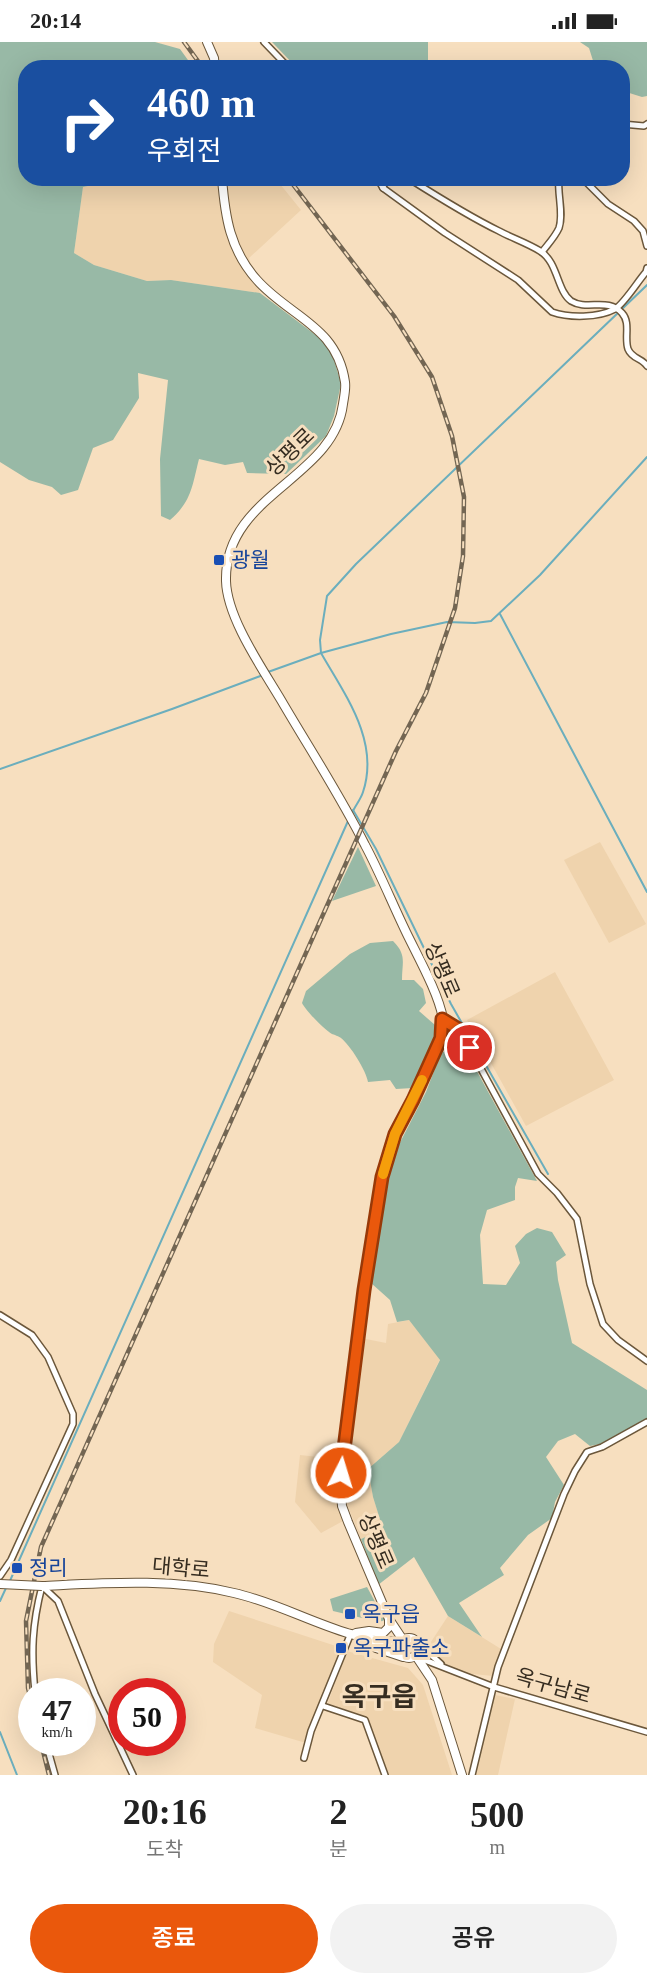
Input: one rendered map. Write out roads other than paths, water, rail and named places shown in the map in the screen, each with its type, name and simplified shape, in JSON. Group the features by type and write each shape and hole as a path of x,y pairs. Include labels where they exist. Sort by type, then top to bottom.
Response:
{"main road":[{"path":"207,42 212,60"},
{"name":"상평로","path":"223,186 230,237 236,249 255,278 274,297 324,335 338,355 345,384 341,416 330,441 244,523 232,546 226,581 232,606 243,634 262,668 355,825 429,981 442,1019 441,1038 395,1134 382,1177 340,1480 342,1506 389,1619 402,1641"},
{"name":"대학로","path":"0,1584 42,1586 120,1582 186,1584 235,1593 351,1633 386,1642 402,1641"},
{"path":"351,1633 383,1632 388,1627 389,1619"},
{"name":"대학로","path":"351,1633 368,1644 405,1658"},
{"path":"416,1656 419,1650 418,1644 413,1639 402,1641 399,1652 418,1668 428,1681 443,1711"},
{"path":"405,1658 416,1656"},
{"path":"416,1656 432,1680 462,1775"}],"street":[{"path":"264,42 281,60"},
{"path":"630,125 644,126 647,124"},
{"path":"422,186 498,231 542,252 556,271 567,297 573,302 606,304 622,313 627,321 627,348 634,359 645,362 647,366"},
{"path":"542,252 560,225 558,186"},
{"path":"590,186 608,204 634,221 643,231 647,246"},
{"path":"383,188 411,206 445,233 518,280 552,312 574,316 616,309 647,268"},
{"path":"442,1019 460,1030 538,1174 557,1193 577,1219 590,1284 603,1324 618,1340 647,1361"},
{"path":"0,1314 32,1335 48,1357 73,1414 73,1424 11,1560 0,1576"},
{"path":"472,1775 498,1667 575,1471 587,1452 602,1448 647,1422"},
{"path":"33,1678 31,1656 34,1617 42,1586 58,1601 95,1694 133,1775"},
{"path":"304,1758 311,1731 351,1633"},
{"path":"418,1644 450,1670"},
{"path":"416,1656 450,1670"},
{"name":"옥구남로","path":"450,1670 494,1687 647,1732"},
{"path":"323,1706 365,1720 385,1775"},
{"path":"50,1756 55,1775"}],"waterway":[{"path":"352,813 363,792 367,773 367,755 364,737 357,719 321,653 320,640 327,596 356,564 647,285"},
{"path":"268,672 321,653 391,634 447,622 491,621 540,575 647,457"},
{"path":"500,614 647,892"},
{"path":"0,769 263,675"},
{"path":"353,810 376,849 451,1004 548,1174"},
{"path":"9,1583 348,821"},
{"path":"0,1601 6,1588"},
{"path":"0,1732 17,1775"}],"railway":[{"path":"184,42 197,60"},
{"path":"28,1678 26,1621 41,1547 396,751 426,693 455,608 463,556 464,497 452,436 432,377 394,316 294,186"},
{"path":"44,1756 49,1775"}],"place":[{"name":"광월","path":"219,560"},
{"name":"정리","path":"17,1568"},
{"name":"옥구읍","path":"350,1614"},
{"name":"옥구파출소","path":"341,1648"}],"district":[{"name":"옥구읍","path":"379,1697"}]}
